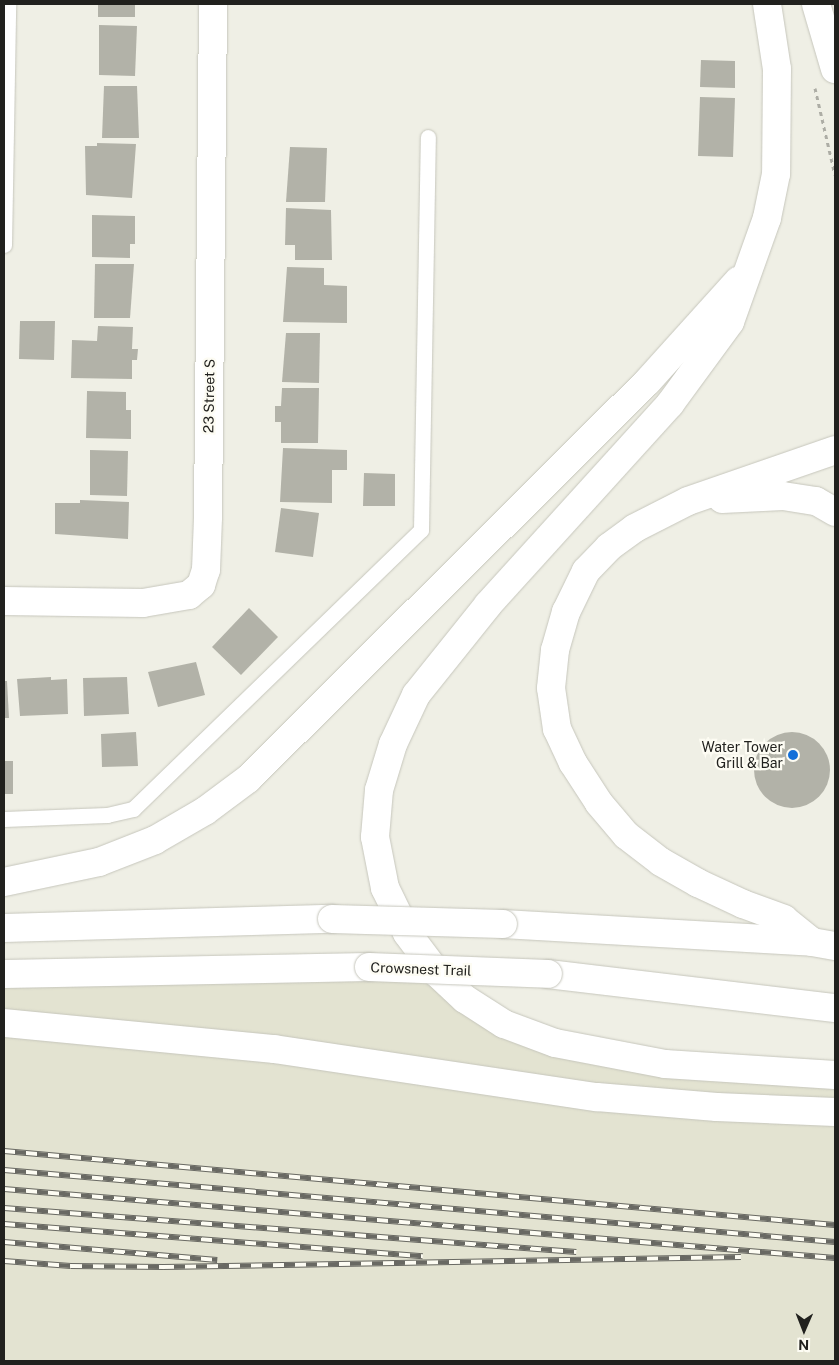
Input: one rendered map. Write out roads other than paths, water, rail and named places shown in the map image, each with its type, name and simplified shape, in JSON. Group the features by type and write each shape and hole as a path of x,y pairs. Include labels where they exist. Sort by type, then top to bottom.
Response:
{"main road":[{"name":"23 Street S","path":"4,601 143,603 189,595 201,585 206,570 208,517 213,4"},
{"path":"767,4 778,70 776,174 767,218 730,322 670,404 488,605 416,695 393,744 379,790 375,836 385,888 407,933 437,973 465,999 504,1024 555,1043 665,1064 835,1075"},
{"path":"816,4 835,68"},
{"path":"4,882 99,862 155,840 205,811 248,779 648,382 749,268"},
{"path":"824,944 784,919 743,904 698,883 661,862 626,835 599,803 557,729 551,688 555,650 566,612 586,571 609,546 635,528 688,501 835,450"},
{"path":"688,501 783,496 816,501 835,512"},
{"path":"4,928 332,919 503,924 824,944"},
{"name":"Crowsnest Trail","path":"4,974 369,967 548,974 823,1007"},
{"path":"4,1023 274,1049 597,1097 717,1107 835,1112"}],"lane":[{"path":"4,245 8,4"},
{"path":"4,819 107,815 133,808 421,530 428,137"}],"railway":[{"path":"4,1151 835,1225"},
{"path":"4,1170 835,1242"},
{"path":"4,1189 835,1258"},
{"path":"4,1208 576,1252"},
{"path":"4,1224 423,1256"},
{"path":"4,1242 217,1260"},
{"path":"4,1261 71,1266 163,1267 741,1257"}],"place":[{"name":"Water Tower Grill & Bar","path":"793,755"}]}
